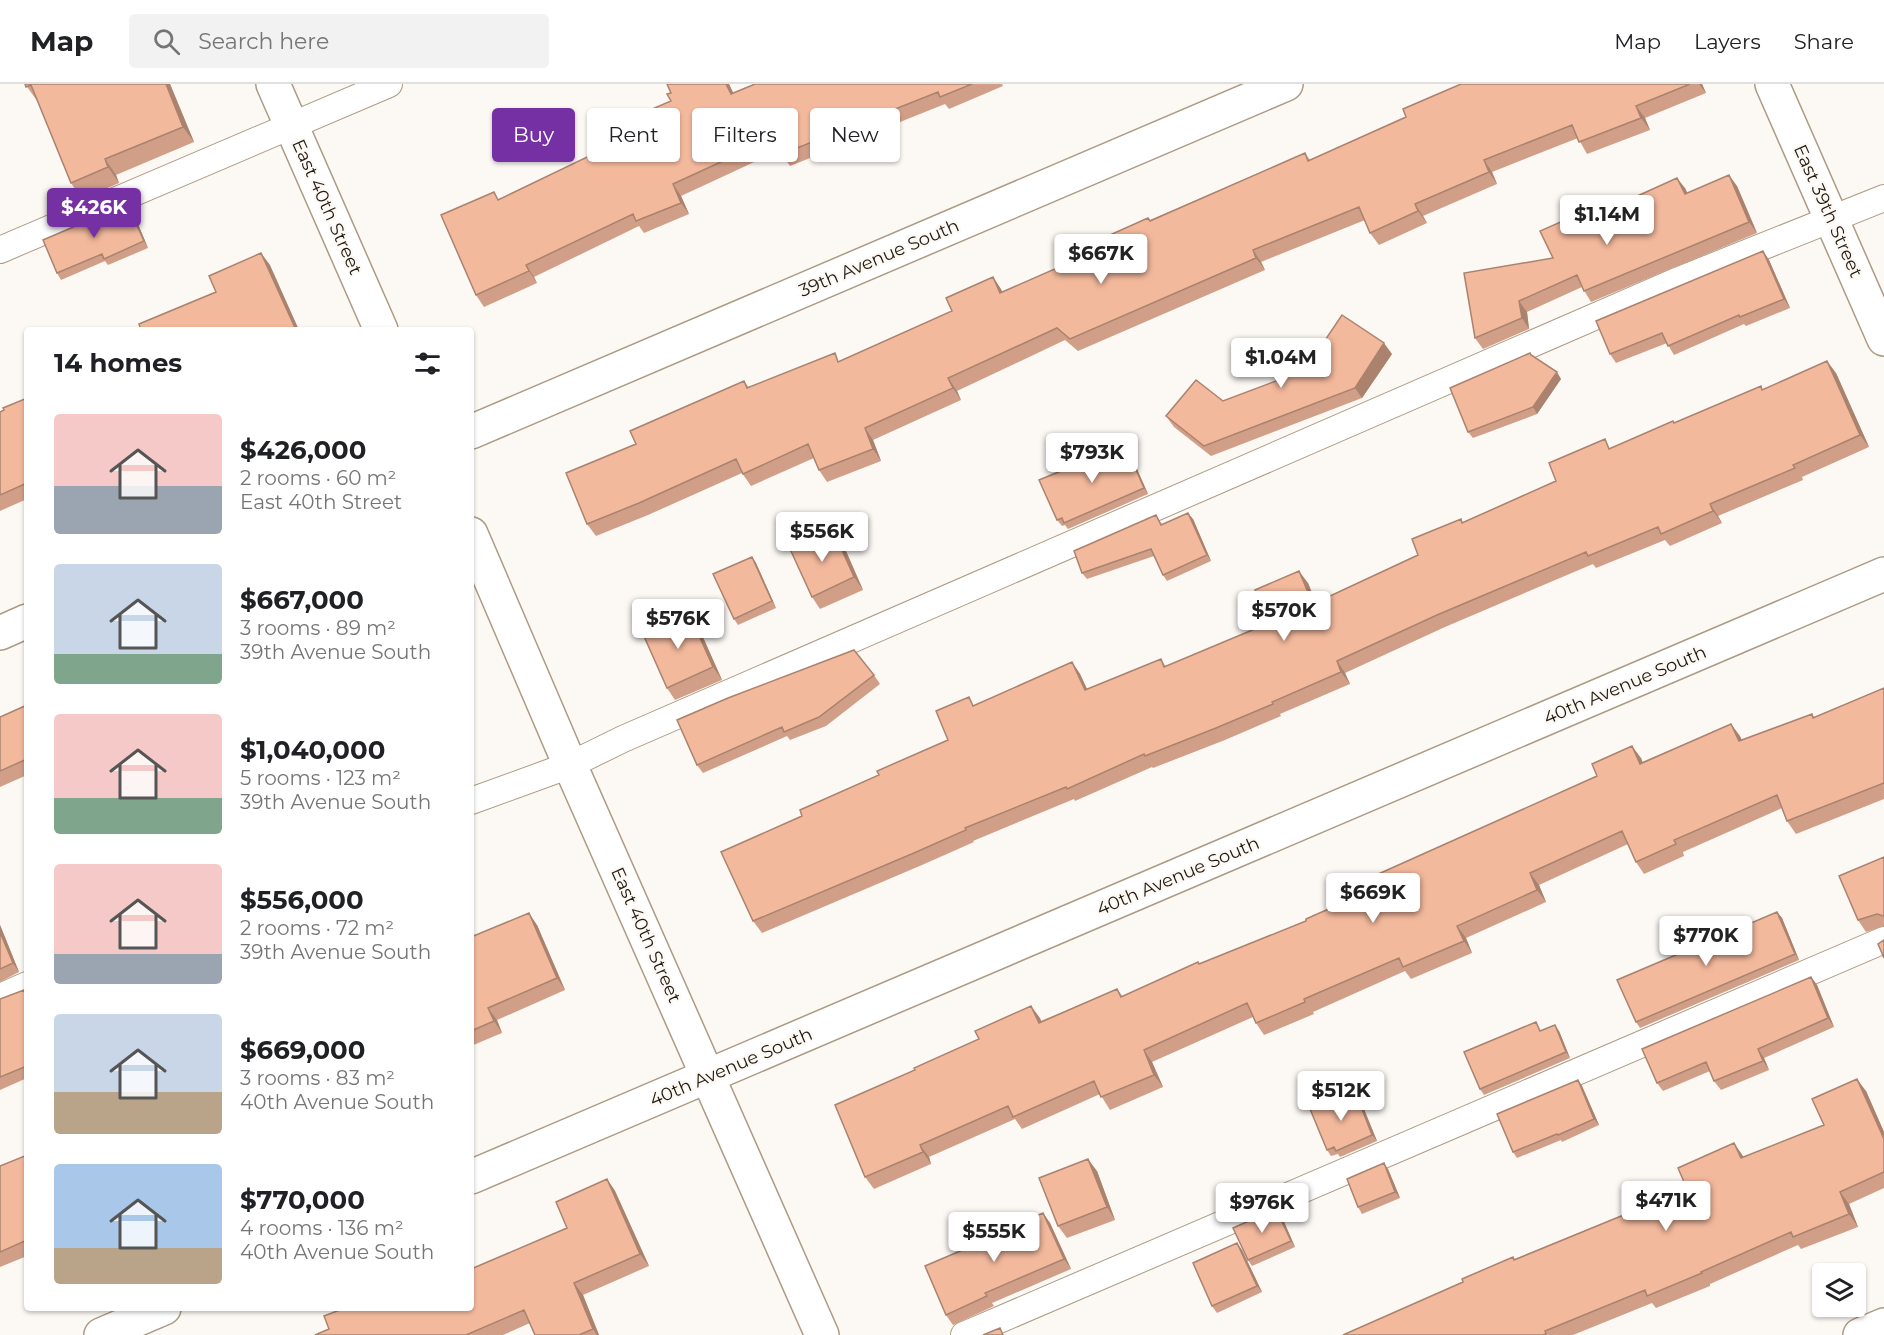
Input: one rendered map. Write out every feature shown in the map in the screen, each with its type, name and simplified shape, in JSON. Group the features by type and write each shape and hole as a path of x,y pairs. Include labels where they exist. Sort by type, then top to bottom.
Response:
{"street":[{"name":"East 40th Street","path":"273,84 380,327"},
{"name":"39th Avenue South","path":"474,431 1286,84"},
{"name":"East 39th Street","path":"1772,84 1884,339"},
{"name":"East 40th Street","path":"474,541 570,765 822,1335"},
{"name":"40th Avenue South","path":"474,1176 1884,574"},
{"path":"0,633 24,622"},
{"path":"101,1335 157,1311"},
{"path":"1860,1335 1884,1325"}],"lane":[{"path":"0,250 389,84"},
{"path":"474,800 570,765 623,739 1679,280 1884,198"},
{"path":"964,1335 1884,940"},
{"path":"0,997 24,986"}],"building":[{"path":"25,84 166,84 183,127 105,159 108,167 71,183 31,85 26,87"},
{"path":"667,84 726,84 731,94 755,84 972,84 940,97 938,92 898,108 810,108 810,143 798,148 798,108 692,108 692,162 721,162 673,184 681,203 636,221 633,214 526,265 529,271 476,295 441,215 494,192 498,200 587,157 587,162 680,162 680,108 655,108 671,101 667,94 671,93"},
{"path":"1461,84 1690,84 1636,106 1641,118 1579,142 1572,125 1484,160 1489,172 1415,204 1418,211 1370,233 1359,207 1253,250 1256,258 1070,339 1057,328 948,378 953,388 865,428 873,449 819,470 808,444 743,474 736,459 587,524 566,473 636,444 630,431 744,381 747,388 835,353 838,362 952,311 946,298 993,277 1000,293 1098,250 1094,242 1148,218 1150,221 1305,153 1308,161 1406,117 1403,109"},
{"path":"1729,175 1749,222 1584,291 1577,275 1519,301 1522,318 1475,338 1464,273 1553,258 1540,231 1599,205 1602,212 1677,178 1685,194"},
{"path":"127,204 144,241 104,259 102,254 57,273 43,240"},
{"path":"1763,251 1784,299 1740,317 1739,315 1668,346 1662,333 1610,354 1596,321"},
{"path":"261,253 295,327 140,327 139,324 216,292 209,276"},
{"path":"1342,315 1384,343 1355,388 1204,446 1166,416 1196,380 1223,401 1305,370"},
{"path":"1530,353 1557,372 1533,407 1468,432 1450,388"},
{"path":"1827,361 1860,435 1793,465 1795,468 1710,504 1713,511 1661,534 1658,527 1588,556 1586,552 1437,615 1337,661 1341,672 1272,702 1273,704 1145,756 1144,754 1067,789 1066,787 965,828 966,830 914,853 753,921 721,852 802,816 800,810 879,775 877,771 948,740 936,711 969,697 973,706 1072,662 1085,690 1161,659 1164,667 1269,623 1255,590 1299,571 1313,604 1418,555 1412,539 1461,519 1462,523 1556,481 1549,463 1605,439 1609,449 1761,386 1762,390"},
{"path":"24,399 24,484 0,495 0,412 4,410 3,408"},
{"path":"1125,445 1144,488 1064,523 1062,518 1057,520 1039,480"},
{"path":"1188,513 1207,555 1163,575 1151,549 1082,573 1074,551 1156,515 1161,525"},
{"path":"833,530 854,577 812,597 790,549"},
{"path":"752,557 772,601 734,619 713,574"},
{"path":"689,613 713,667 667,688 643,634"},
{"path":"854,650 874,675 819,717 784,732 782,727 697,765 677,720"},
{"path":"1884,688 1884,783 1787,821 1777,795 1674,840 1676,844 1636,862 1622,831 1530,873 1537,890 1457,926 1464,941 1403,967 1399,958 1304,999 1305,1002 1256,1023 1247,1003 1144,1050 1154,1075 1101,1097 1094,1081 1013,1117 1008,1106 920,1145 923,1152 865,1177 835,1105 979,1039 975,1031 1031,1006 1039,1023 1117,989 1121,997 1198,962 1199,964 1306,921 1306,919 1369,891 1365,880 1597,776 1592,764 1632,746 1640,764 1731,724 1739,741 1812,714 1813,718"},
{"path":"24,706 24,760 0,771 0,717"},
{"path":"1884,857 1884,916 1877,914 1858,920 1839,876"},
{"path":"1777,912 1795,954 1636,1022 1617,980"},
{"path":"529,913 557,978 488,1008 494,1021 474,1030 474,936"},
{"path":"0,932 13,963 0,969"},
{"path":"1884,940 1884,958 1878,944"},
{"path":"1811,977 1828,1018 1758,1049 1763,1061 1714,1081 1706,1062 1657,1083 1642,1049"},
{"path":"24,990 24,1067 0,1077 0,999"},
{"path":"1536,1022 1540,1031 1555,1025 1566,1052 1480,1089 1464,1052"},
{"path":"1857,1079 1884,1139 1884,1172 1840,1192 1849,1214 1793,1237 1791,1232 1647,1296 1645,1290 1545,1331 1546,1334 1543,1335 1343,1335 1463,1282 1462,1279 1513,1257 1514,1260 1687,1189 1678,1168 1734,1143 1741,1158 1824,1125 1812,1099"},
{"path":"1578,1080 1594,1119 1513,1152 1497,1114"},
{"path":"1355,1091 1372,1135 1336,1151 1334,1147 1327,1150 1310,1109"},
{"path":"24,1156 24,1241 0,1252 0,1166"},
{"path":"1088,1159 1107,1207 1058,1226 1039,1178"},
{"path":"1384,1163 1395,1192 1358,1207 1347,1179"},
{"path":"607,1179 640,1254 574,1283 593,1329 579,1335 535,1335 524,1310 466,1335 315,1335 329,1329 324,1316 337,1311 474,1311 474,1268 567,1228 556,1202"},
{"path":"1276,1209 1291,1241 1248,1260 1233,1228"},
{"path":"1043,1213 1064,1259 985,1293 987,1296 946,1315 925,1266 972,1246 971,1243"},
{"path":"1237,1243 1257,1286 1212,1306 1193,1263"},
{"path":"1000,1328 1003,1335 983,1335"}]}
